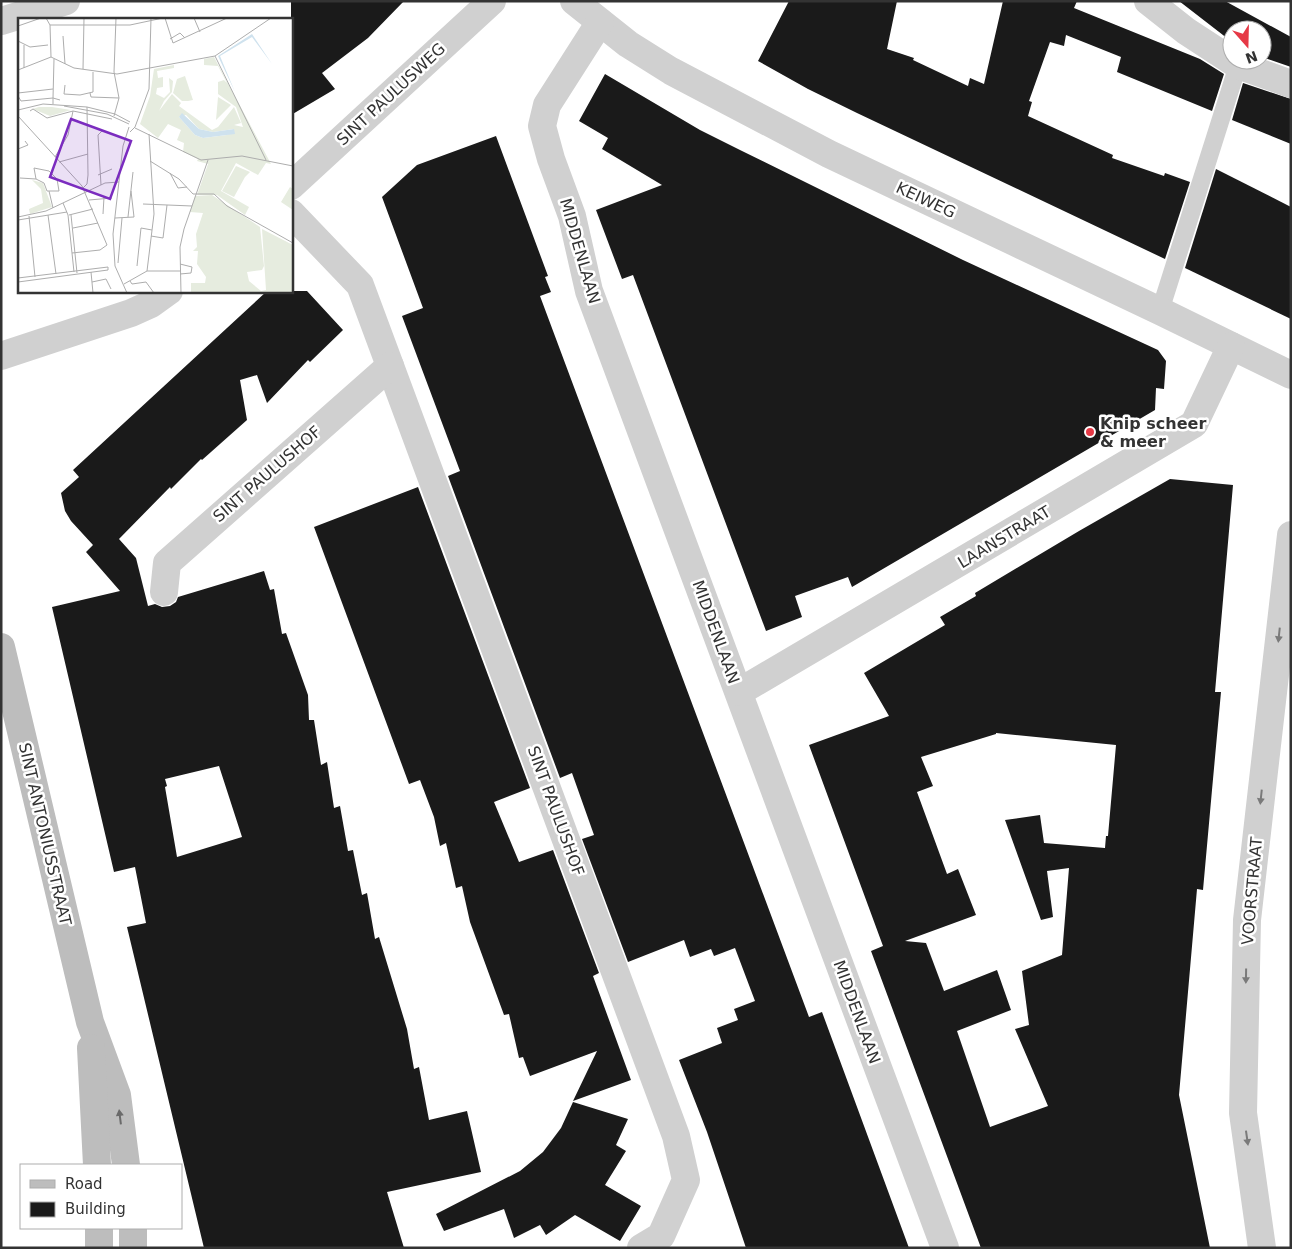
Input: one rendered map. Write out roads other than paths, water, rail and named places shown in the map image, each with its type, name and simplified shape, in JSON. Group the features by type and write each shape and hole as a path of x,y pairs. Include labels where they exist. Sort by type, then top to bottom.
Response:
{"main road":[{"name":"SINT ANTONIUSSTRAAT","path":"1,647 90,1022 117,1095 126,1164"},
{"name":"SINT ANTONIUSSTRAAT","path":"90,1022 97,1164"},
{"path":"99,1229 99,1248"},
{"path":"133,1229 133,1248"}],"street":[{"path":"1,22 66,1"},
{"name":"SINT PAULUSWEG","path":"292,185 492,1"},
{"name":"KEIWEG","path":"574,1 628,44 671,71 829,154 1291,375"},
{"path":"1148,1 1186,31 1222,55"},
{"name":"MIDDENLAAN","path":"600,22 547,105 542,126 551,159 572,216 589,291 944,1248"},
{"path":"1252,70 1291,84"},
{"name":"SINT PAULUSHOF","path":"292,214 360,284 676,1136 686,1180 661,1236 641,1248"},
{"path":"1,356 131,313 151,304 168,292"},
{"name":"LAANSTRAAT","path":"739,692 1194,424 1230,346"},
{"name":"SINT PAULUSHOF","path":"164,592 167,563 390,366"},
{"name":"VOORSTRAAT","path":"1262,1248 1244,1113 1247,920 1291,535"}],"lane":[{"path":"1160,311 1236,70"}],"place":[{"name":"Knip scheer & meer","path":"1090,432"}]}
